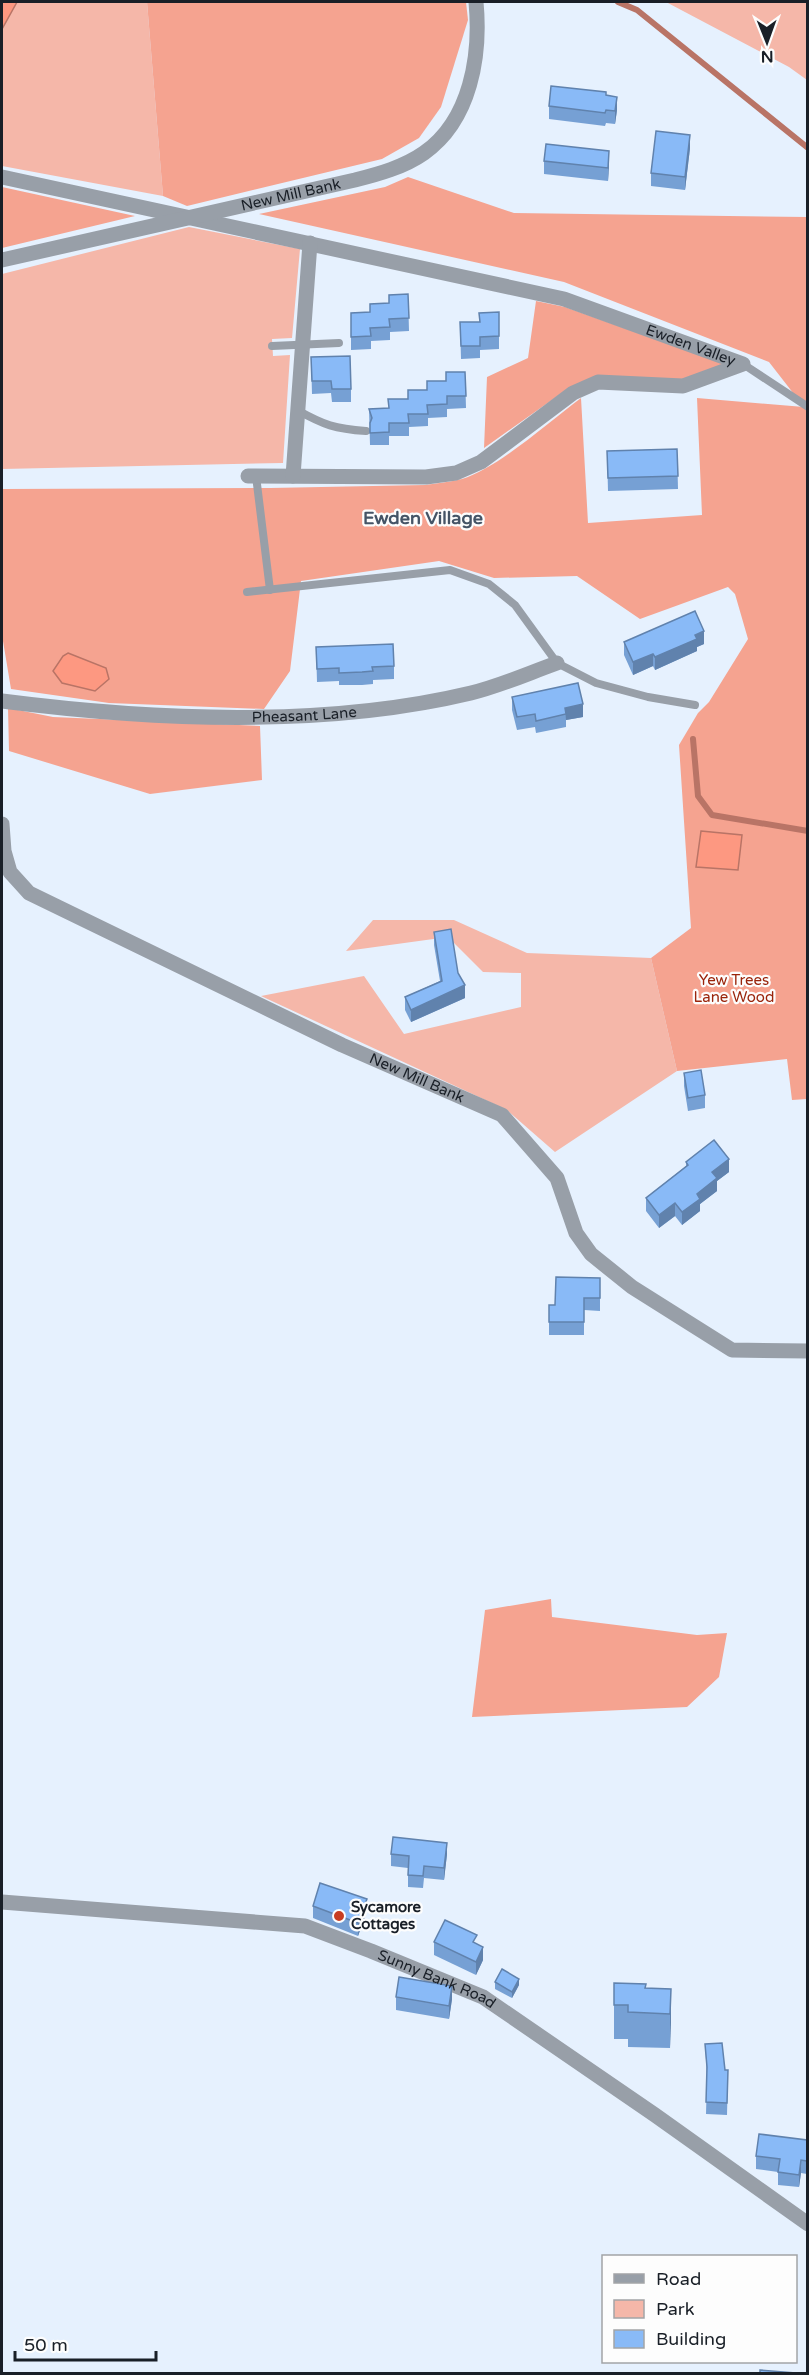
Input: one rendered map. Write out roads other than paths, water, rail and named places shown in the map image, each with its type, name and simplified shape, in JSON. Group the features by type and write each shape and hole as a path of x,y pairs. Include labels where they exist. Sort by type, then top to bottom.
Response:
{"street":[{"name":"New Mill Bank","path":"2,260 365,177 407,163 440,140 456,118 468,92 474,61 476,8"},
{"name":"Ewden Valley","path":"2,177 564,299 743,364"},
{"path":"292,476 310,243"},
{"name":"Ewden Valley","path":"252,476 426,477 456,473 481,462 573,393 598,382 683,386 743,364"},
{"name":"Pheasant Lane","path":"2,701 69,710 202,716 281,716 391,708 473,693 557,663"},
{"name":"New Mill Bank","path":"2,824 3,851 10,872 29,893 342,1045 502,1115 558,1178 576,1233 591,1254 632,1287 732,1350 807,1351"},
{"name":"Sunny Bank Road","path":"2,1902 305,1926 371,1951 483,1997 655,2115 807,2224"}],"lane":[{"path":"272,346 339,343"},
{"path":"743,364 807,407"},
{"path":"297,410 322,424 340,430 366,431"},
{"path":"252,476 270,590"},
{"path":"247,592 450,570 489,584 515,605 557,663 596,682 648,698 695,705"}],"waterway":[{"path":"618,2 637,10 808,148"},
{"path":"693,739 698,796 712,815 808,831"}],"place":[{"name":"Sycamore Cottages","path":"339,1916"}],"district":[{"name":"Ewden Village","path":"423,518"}],"park label":[{"name":"Yew Trees Lane Wood","path":"734,988"}]}
